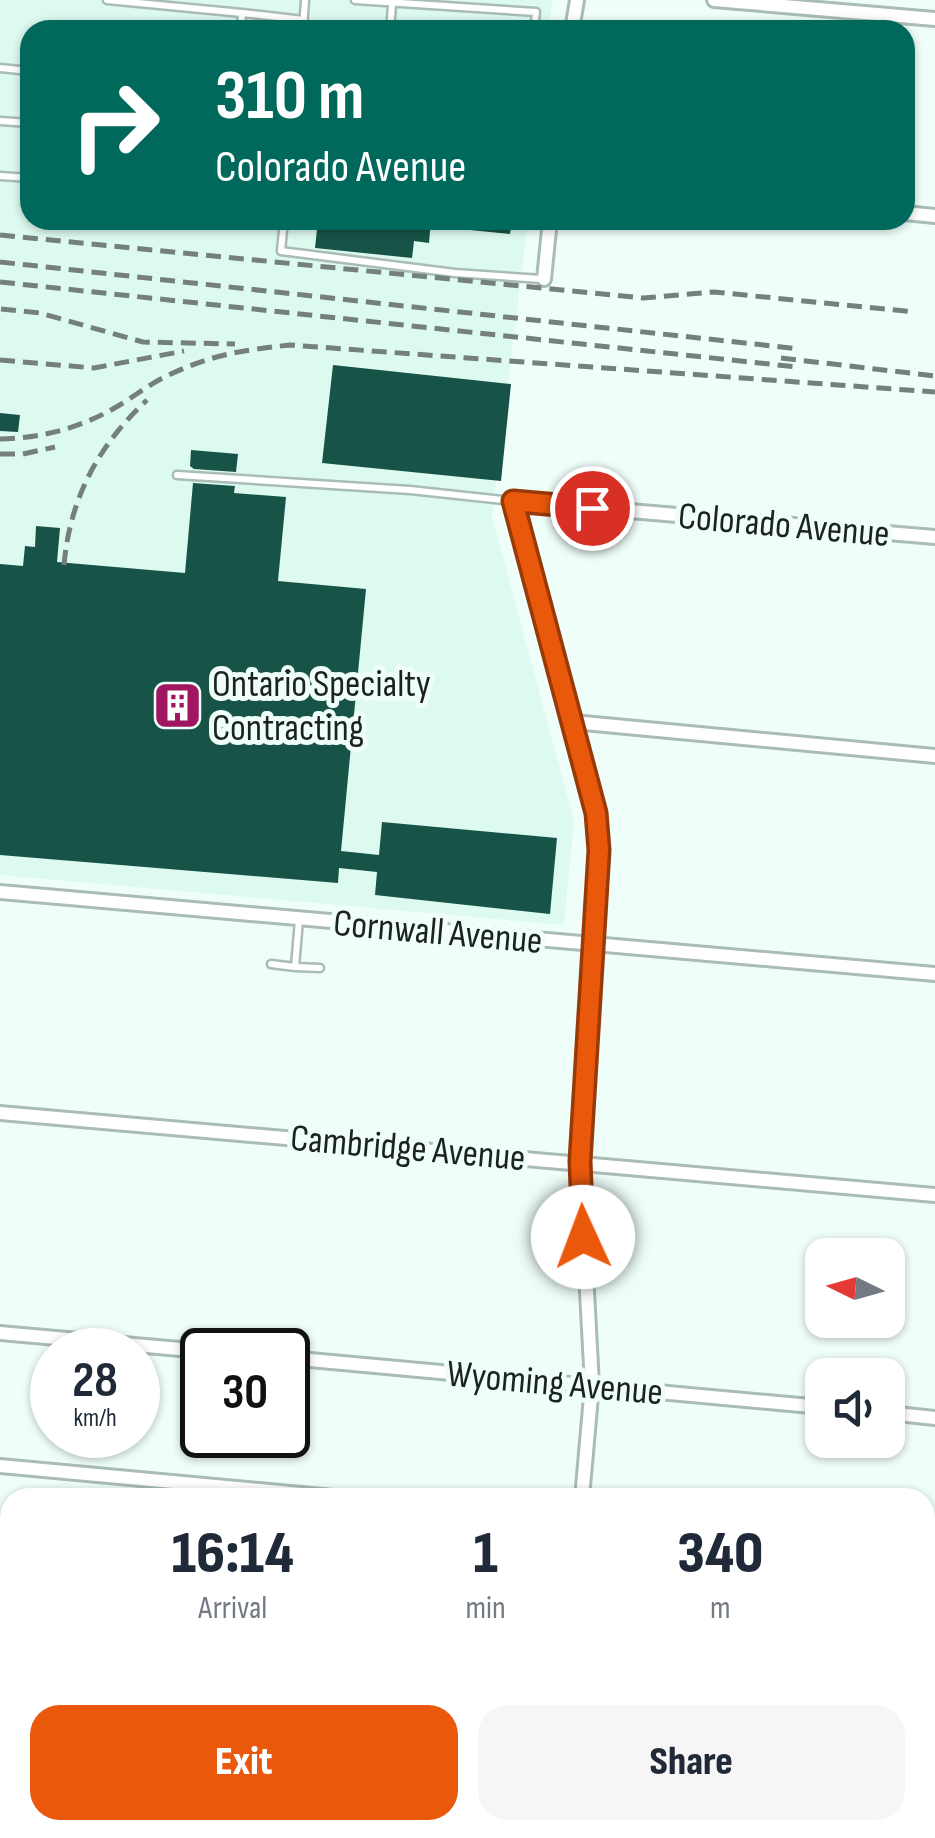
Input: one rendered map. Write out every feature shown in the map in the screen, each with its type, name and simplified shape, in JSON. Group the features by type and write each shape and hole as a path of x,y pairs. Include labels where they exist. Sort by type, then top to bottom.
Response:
{"street":[{"path":"714,0 935,19"},
{"path":"544,279 549,230"},
{"path":"513,501 596,813 599,850 580,1161 592,1386 583,1488"},
{"name":"Colorado Avenue","path":"513,501 935,537"},
{"path":"573,722 935,756"},
{"name":"Cornwall Avenue","path":"0,892 935,974"},
{"name":"Cambridge Avenue","path":"0,1113 935,1195"},
{"path":"0,1334 180,1349"},
{"name":"Wyoming Avenue","path":"310,1360 805,1405"},
{"path":"905,1415 935,1418"},
{"path":"0,1466 236,1488"}],"lane":[{"path":"107,0 304,20 305,0"},
{"path":"355,0 536,12 535,20"},
{"path":"391,20 392,5"},
{"path":"242,13 242,20"},
{"path":"283,230 281,251 544,279"},
{"path":"177,474 513,501"},
{"path":"295,966 299,918"},
{"path":"271,964 320,968"}],"shaded area":[{"path":"0,0 552,0 550,20 20,20 20,230 527,230 492,516 574,821 564,925 0,875"}],"building":[{"path":"317,230 430,230 429,243 414,241 412,258 315,248"},
{"path":"470,230 511,230 510,234"},
{"path":"333,365 511,384 501,481 322,463"},
{"path":"0,413 20,415 18,432 0,431"},
{"path":"191,450 238,454 236,472 194,469 190,466"},
{"name":"Ontario Specialty Contracting","path":"193,483 235,486 234,493 286,497 278,581 366,589 341,851 379,855 382,822 557,838 550,914 375,895 377,872 339,868 338,883 0,855 0,564 23,566 25,546 35,547 36,526 60,528 57,562 185,573"}],"railway":[{"path":"0,235 643,298 714,292 915,312"},
{"path":"0,262 800,349"},
{"path":"0,282 797,367"},
{"path":"1,309 40,313 143,342 235,344"},
{"path":"0,439 31,437 75,426 104,414 164,377 215,357 290,345 935,392"},
{"path":"0,360 94,368 184,351"},
{"path":"781,358 935,376"},
{"path":"64,565 73,517 89,475 114,436 147,400"},
{"path":"0,454 55,447"}],"place":[{"name":"Ontario Specialty Contracting","path":"177,705"}],"route":[{"path":"583,1237 580,1161 599,850 596,813 513,501 592,508"}]}
